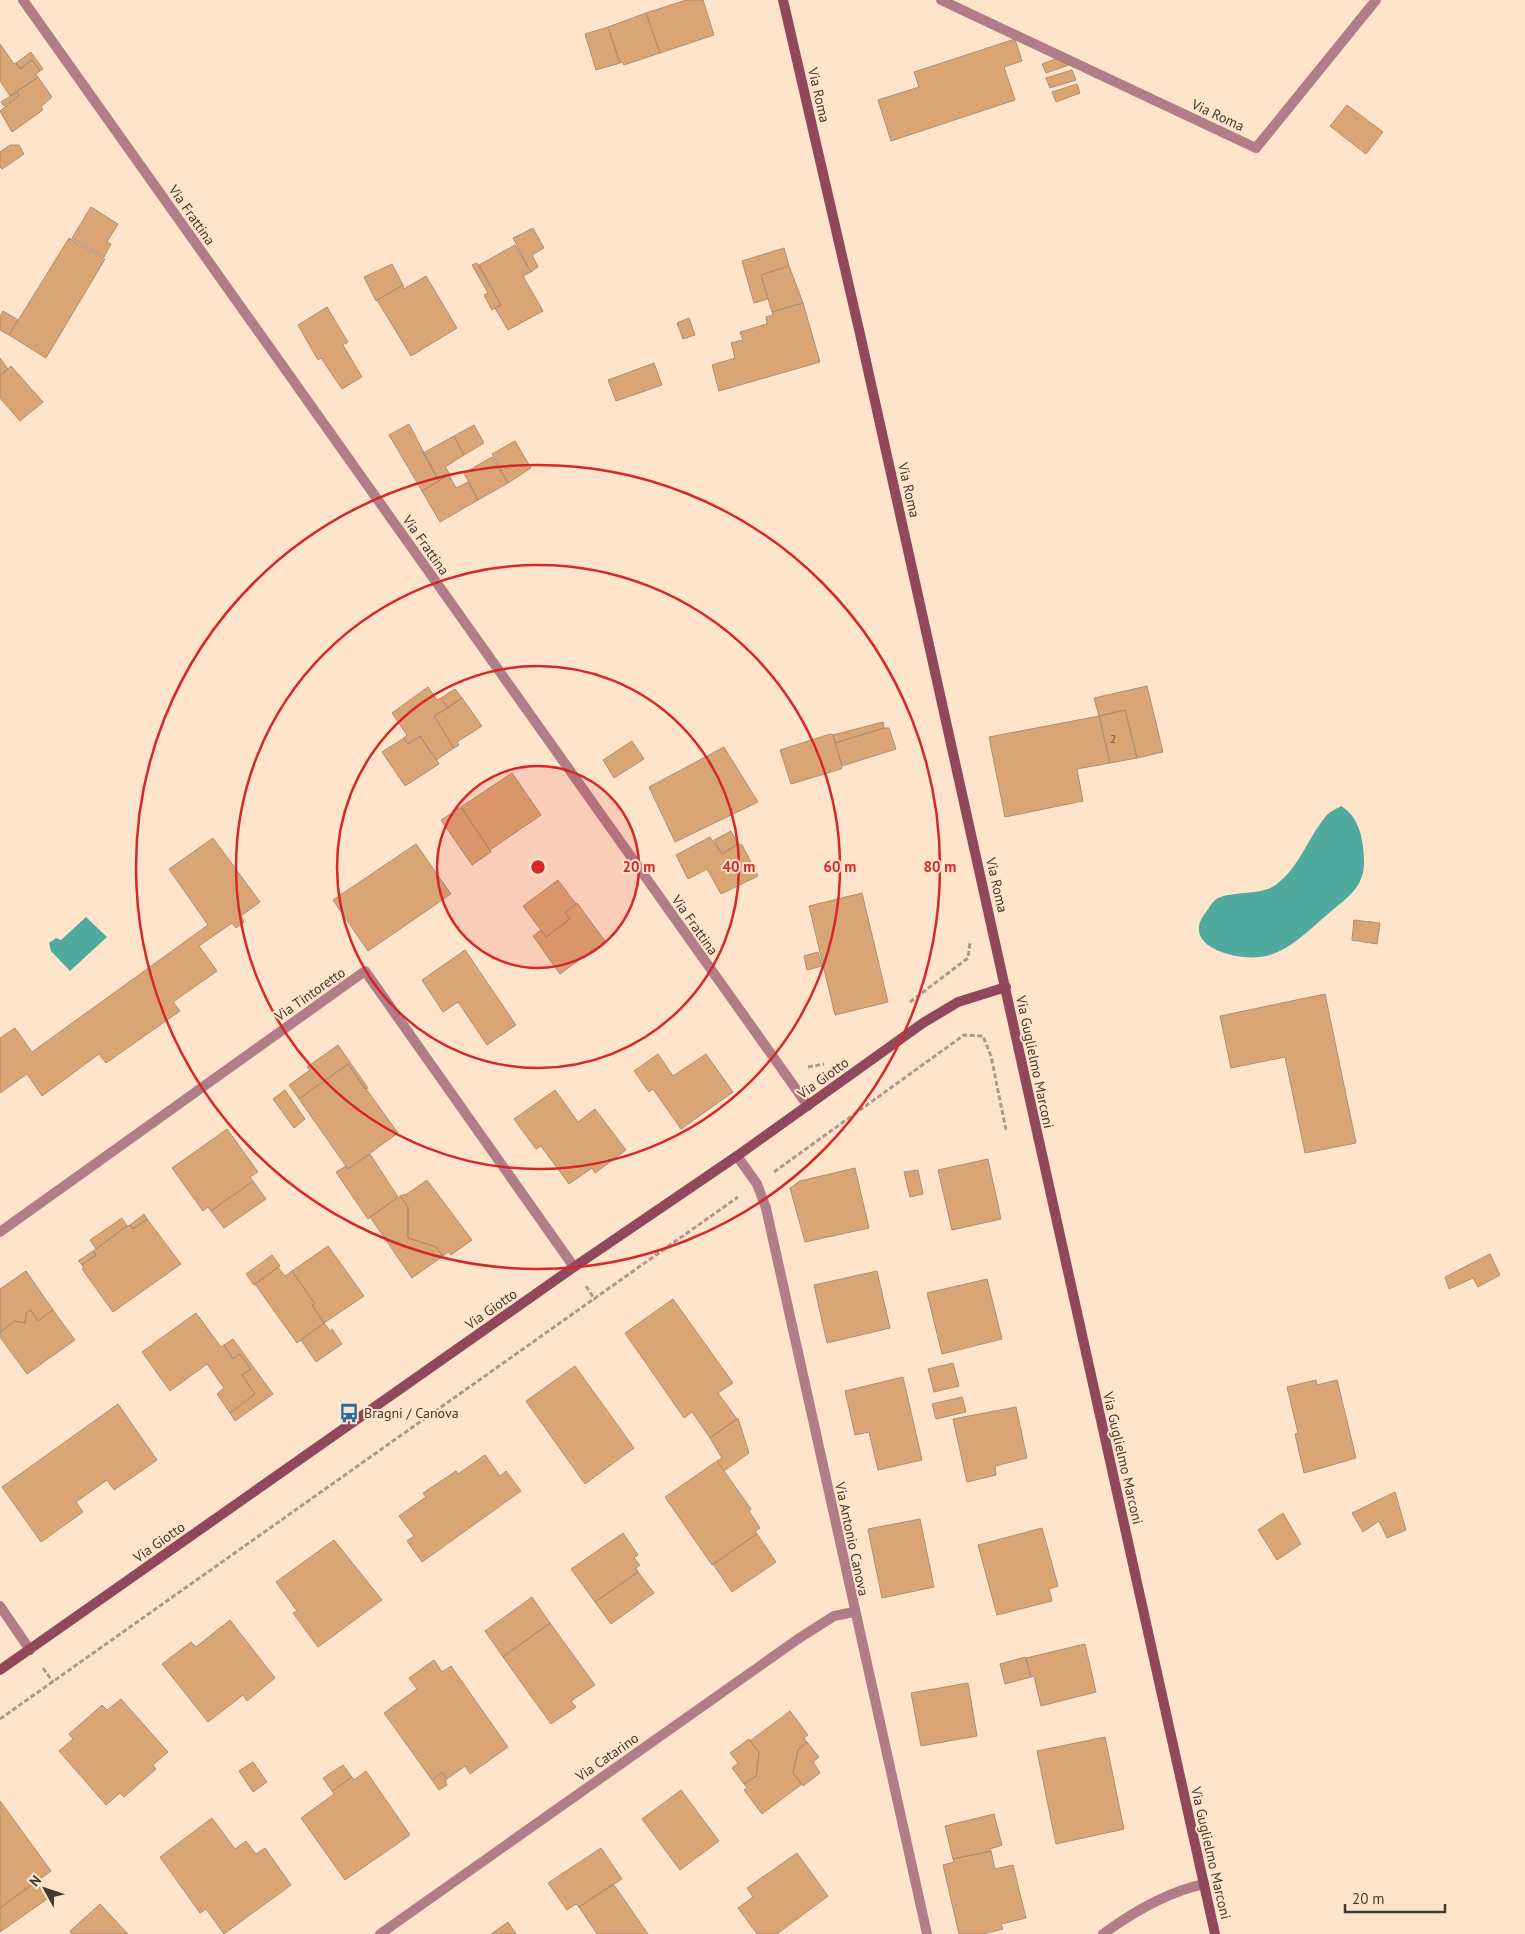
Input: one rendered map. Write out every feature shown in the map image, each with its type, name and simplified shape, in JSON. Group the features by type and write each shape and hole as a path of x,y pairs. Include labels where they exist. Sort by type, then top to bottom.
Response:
{"main road":[{"name":"Via Roma","path":"782,0 1006,987"},
{"name":"Via Giotto","path":"0,1670 574,1266 737,1156 923,1023 958,1002 1006,987"},
{"name":"Via Guglielmo Marconi","path":"1006,987 1017,1049 1216,1934"}],"street":[{"name":"Via Frattina","path":"23,0 808,1106"},
{"name":"Via Roma","path":"941,0 1256,148 1376,0"},
{"name":"Via Tintoretto","path":"0,1232 365,971 574,1266"},
{"name":"Via Antonio Canova","path":"737,1156 757,1184 766,1208 854,1612 927,1934"},
{"path":"0,1606 30,1650"},
{"name":"Via Catarino","path":"380,1934 798,1639 834,1616 854,1612"},
{"path":"1102,1934 1126,1917 1182,1889 1204,1884"}],"path":[{"path":"908,1003 962,963"},
{"path":"780,1167 964,1035 983,1036 991,1056 1006,1130"},
{"path":"801,1063 807,1067 823,1065 831,1059"},
{"path":"0,1719 730,1203"}],"water":[{"path":"1341,806 1357,823 1364,855 1361,879 1348,897 1306,933 1279,952 1259,957 1237,956 1213,948 1205,942 1200,934 1200,924 1214,900 1231,894 1261,891 1274,886 1290,871 1326,816"},
{"path":"86,917 107,937 70,971 51,951 49,943 56,938 61,940"}],"building":[{"path":"686,0 703,0 714,35 660,53 646,13"},
{"path":"646,13 660,53 624,65 622,62 620,63 608,27"},
{"path":"608,27 620,63 596,70 585,34"},
{"path":"1015,39 1022,61 1004,67 1015,100 891,141 878,100 919,87 914,72"},
{"path":"0,44 14,64 16,63 20,69 32,60 40,71 36,74 38,77 10,96 0,81"},
{"path":"31,52 43,69 40,71 32,60 20,69 16,63"},
{"path":"1066,55 1069,65 1046,73 1042,64"},
{"path":"1072,70 1076,80 1050,88 1046,78"},
{"path":"38,77 52,97 41,107 43,110 12,132 0,111 19,96 17,92"},
{"path":"1077,84 1080,93 1056,102 1052,92"},
{"path":"17,92 19,96 4,106 1,102"},
{"path":"1347,105 1383,132 1366,154 1330,126"},
{"path":"10,145 19,145 24,154 2,169 0,167 0,152"},
{"path":"91,207 118,224 107,242 111,244 104,257 72,238"},
{"path":"533,228 544,248 532,255 538,267 531,272 513,238"},
{"path":"69,238 105,259 46,358 9,335"},
{"path":"515,245 531,272 523,276 543,311 508,330 495,308 501,305 479,265"},
{"path":"784,248 789,266 761,275 768,299 754,303 742,261"},
{"path":"477,263 501,305 492,310 484,295 488,293 472,265"},
{"path":"392,264 403,285 376,301 364,277"},
{"path":"789,266 803,303 772,312 761,275"},
{"path":"426,276 457,328 411,356 377,300 403,285 404,289"},
{"path":"803,303 820,362 719,391 712,365 735,358 731,343 743,340 740,332 767,324 766,317 773,315 772,312"},
{"path":"327,307 348,342 343,345 362,377 342,389 321,358 318,360 298,325"},
{"path":"3,311 18,320 9,335 0,330 0,316"},
{"path":"689,318 695,335 683,339 677,323"},
{"path":"0,358 8,369 0,376"},
{"path":"654,363 662,385 616,401 608,380"},
{"path":"11,366 43,402 20,421 0,398 0,376"},
{"path":"409,424 439,481 422,491 389,435"},
{"path":"474,425 484,443 464,455 454,436"},
{"path":"454,436 464,455 445,467 450,474 439,481 423,453"},
{"path":"515,441 531,468 508,483 492,454"},
{"path":"492,457 508,483 478,500 464,473"},
{"path":"449,475 456,488 468,482 478,500 440,522 422,491"},
{"path":"1147,686 1163,752 1137,758 1125,710 1099,716 1094,698"},
{"path":"428,687 437,700 441,698 448,708 434,716 454,748 436,760 420,736 408,744 404,738 407,735 392,713"},
{"path":"455,689 462,698 448,708 441,698"},
{"path":"462,698 482,726 457,742 459,745 454,748 434,716"},
{"path":"1125,710 1137,758 1110,763 1099,716"},
{"path":"1099,716 1110,763 1077,769 1083,801 1005,817 989,737"},
{"path":"883,722 884,728 835,743 833,735"},
{"path":"889,728 896,749 842,766 835,743"},
{"path":"830,734 833,735 842,766 841,769 791,784 780,750"},
{"path":"420,736 439,764 405,786 382,752 404,738 408,744"},
{"path":"632,741 644,759 614,778 603,760"},
{"path":"724,747 758,802 675,842 649,787"},
{"path":"512,773 541,815 490,850 461,807"},
{"path":"461,807 491,852 472,865 441,820"},
{"path":"731,831 738,844 722,854 714,840"},
{"path":"710,837 722,854 738,844 742,845 758,876 721,894 707,869 688,879 676,855"},
{"path":"213,838 260,902 241,916 244,922 236,928 232,923 199,946 217,971 173,1002 180,1011 106,1063 99,1054 42,1096 27,1074 0,1093 0,1038 15,1028 32,1052 208,925 169,869"},
{"path":"416,844 451,894 368,951 333,900"},
{"path":"558,880 576,904 565,912 570,919 546,937 523,906"},
{"path":"862,893 888,1002 835,1015 809,906"},
{"path":"577,903 605,941 560,974 533,936 541,930 546,937 570,919 565,912"},
{"path":"1354,920 1380,923 1377,944 1352,940"},
{"path":"465,950 516,1025 487,1045 458,1002 443,1012 422,980"},
{"path":"818,952 822,966 807,970 804,956"},
{"path":"1325,994 1356,1143 1305,1153 1285,1057 1231,1068 1220,1016"},
{"path":"338,1045 368,1088 365,1089 348,1064 299,1099 289,1085 310,1070 307,1067"},
{"path":"658,1054 673,1076 706,1054 733,1092 681,1129 653,1089 649,1092 634,1071"},
{"path":"348,1064 398,1133 348,1169 299,1099"},
{"path":"285,1090 305,1119 294,1128 273,1099"},
{"path":"555,1090 578,1122 595,1109 626,1150 595,1173 592,1168 569,1184 541,1146 536,1149 514,1119"},
{"path":"227,1129 258,1172 250,1177 253,1181 211,1211 208,1207 203,1211 172,1168"},
{"path":"370,1154 398,1197 368,1219 336,1172 346,1166 348,1169"},
{"path":"988,1159 1001,1219 952,1230 938,1170"},
{"path":"855,1168 869,1228 805,1242 790,1188 800,1181"},
{"path":"918,1170 923,1194 910,1197 904,1172"},
{"path":"427,1180 472,1240 451,1255 448,1252 443,1256 436,1247 408,1238 408,1207 400,1196 407,1194"},
{"path":"253,1181 266,1199 224,1228 211,1211"},
{"path":"400,1196 408,1207 408,1238 436,1247 443,1256 412,1278 370,1217"},
{"path":"144,1214 147,1219 133,1229 130,1225"},
{"path":"122,1218 127,1226 96,1249 90,1240"},
{"path":"147,1219 181,1264 113,1312 82,1269 84,1268 82,1265 96,1255 93,1251 127,1226 130,1225 133,1229"},
{"path":"328,1246 364,1296 324,1323 312,1305 315,1304 292,1271"},
{"path":"93,1251 96,1255 82,1265 78,1261"},
{"path":"1490,1254 1500,1275 1478,1287 1473,1278 1449,1289 1445,1277"},
{"path":"272,1255 280,1266 254,1285 246,1274"},
{"path":"278,1267 285,1276 292,1271 315,1304 312,1305 324,1323 297,1343 255,1284"},
{"path":"26,1271 53,1310 38,1321 31,1310 26,1313 25,1323 15,1321 0,1332 0,1289"},
{"path":"877,1271 890,1328 827,1343 814,1285"},
{"path":"987,1279 1002,1339 942,1354 927,1293"},
{"path":"673,1299 733,1383 718,1393 737,1419 710,1438 692,1412 684,1418 625,1333"},
{"path":"31,1310 38,1321 53,1310 75,1340 27,1374 0,1337 0,1332 15,1321 25,1323 26,1313"},
{"path":"196,1313 221,1347 224,1345 233,1359 240,1354 251,1369 242,1375 255,1394 230,1413 217,1394 224,1388 207,1364 170,1391 142,1352"},
{"path":"324,1323 330,1331 332,1329 342,1344 316,1362 301,1340"},
{"path":"233,1339 273,1394 235,1421 230,1413 255,1394 242,1375 251,1369 240,1354 233,1359 224,1345"},
{"path":"953,1363 959,1386 934,1392 928,1369"},
{"path":"575,1366 634,1448 585,1484 526,1401"},
{"path":"903,1377 922,1460 878,1470 869,1432 855,1435 845,1391"},
{"path":"1316,1380 1317,1385 1337,1380 1356,1458 1304,1473 1295,1434 1298,1433 1287,1387"},
{"path":"962,1397 966,1412 936,1419 932,1404"},
{"path":"118,1404 157,1460 114,1490 107,1480 76,1502 83,1512 41,1542 2,1487"},
{"path":"1016,1407 1027,1458 995,1466 996,1475 967,1482 953,1419"},
{"path":"738,1418 749,1453 724,1471 717,1461 722,1458 710,1438"},
{"path":"485,1455 500,1476 506,1471 521,1491 422,1562 407,1541 414,1536 399,1516 426,1497 423,1493 456,1471 458,1474"},
{"path":"717,1461 751,1509 749,1511 760,1528 755,1531 757,1534 712,1565 665,1497"},
{"path":"1395,1492 1406,1530 1387,1538 1379,1521 1363,1532 1352,1513"},
{"path":"1283,1513 1301,1544 1277,1560 1258,1530"},
{"path":"920,1519 934,1587 882,1598 868,1529"},
{"path":"1042,1528 1058,1586 1049,1589 1052,1601 997,1615 978,1545"},
{"path":"623,1533 638,1555 634,1558 640,1565 636,1568 638,1572 595,1602 571,1569"},
{"path":"757,1534 776,1562 732,1592 713,1564"},
{"path":"334,1540 382,1600 318,1647 293,1613 297,1611 276,1582"},
{"path":"638,1572 654,1593 611,1624 595,1602"},
{"path":"532,1597 550,1623 503,1657 485,1631"},
{"path":"230,1620 275,1678 247,1701 243,1695 208,1722 162,1664 191,1642 196,1647"},
{"path":"550,1623 595,1685 571,1701 576,1707 551,1724 503,1657"},
{"path":"1085,1644 1096,1692 1041,1706 1034,1676 1031,1677 1026,1658"},
{"path":"1025,1657 1031,1677 1005,1684 1000,1664"},
{"path":"434,1660 442,1672 451,1666 508,1747 470,1774 465,1766 447,1779 442,1772 432,1780 384,1713 417,1689 409,1678"},
{"path":"968,1683 977,1736 921,1746 911,1693"},
{"path":"121,1699 168,1752 153,1765 156,1769 124,1797 120,1793 106,1805 59,1751 73,1739 69,1734 102,1705 107,1710"},
{"path":"790,1711 808,1735 804,1738 807,1742 798,1750 793,1773 802,1784 762,1814 744,1790 747,1788 744,1784 756,1776 759,1753 750,1741"},
{"path":"1105,1737 1124,1829 1056,1844 1037,1751"},
{"path":"749,1739 759,1753 756,1776 744,1784 732,1768 738,1763 730,1753"},
{"path":"807,1742 819,1757 813,1762 820,1773 803,1786 793,1773 798,1750"},
{"path":"253,1762 267,1782 253,1792 239,1771"},
{"path":"343,1765 352,1777 332,1791 323,1778"},
{"path":"366,1771 410,1835 345,1880 301,1818 334,1794 332,1791 352,1777 354,1780"},
{"path":"442,1772 447,1779 445,1780 447,1785 439,1790 432,1780"},
{"path":"681,1790 719,1841 680,1870 642,1819"},
{"path":"0,1801 51,1871 0,1908"},
{"path":"994,1814 1002,1845 990,1849 991,1851 953,1859 945,1826"},
{"path":"212,1818 235,1849 246,1841 256,1854 265,1848 291,1885 224,1934 206,1909 200,1913 160,1857"},
{"path":"601,1848 622,1879 579,1907 576,1904 567,1910 548,1883"},
{"path":"991,1851 995,1869 1013,1865 1026,1918 1001,1924 1003,1929 983,1934 959,1934 943,1865 954,1862 953,1859"},
{"path":"797,1853 828,1896 777,1934 757,1934 738,1908 753,1897 747,1888"},
{"path":"38,1880 50,1897 0,1932 0,1908"},
{"path":"613,1884 648,1934 597,1934 579,1907"},
{"path":"100,1904 128,1934 72,1934 70,1931"},
{"path":"508,1922 516,1934 491,1934"}],"place":[{"name":"Bragni / Canova","path":"349,1413"}]}
